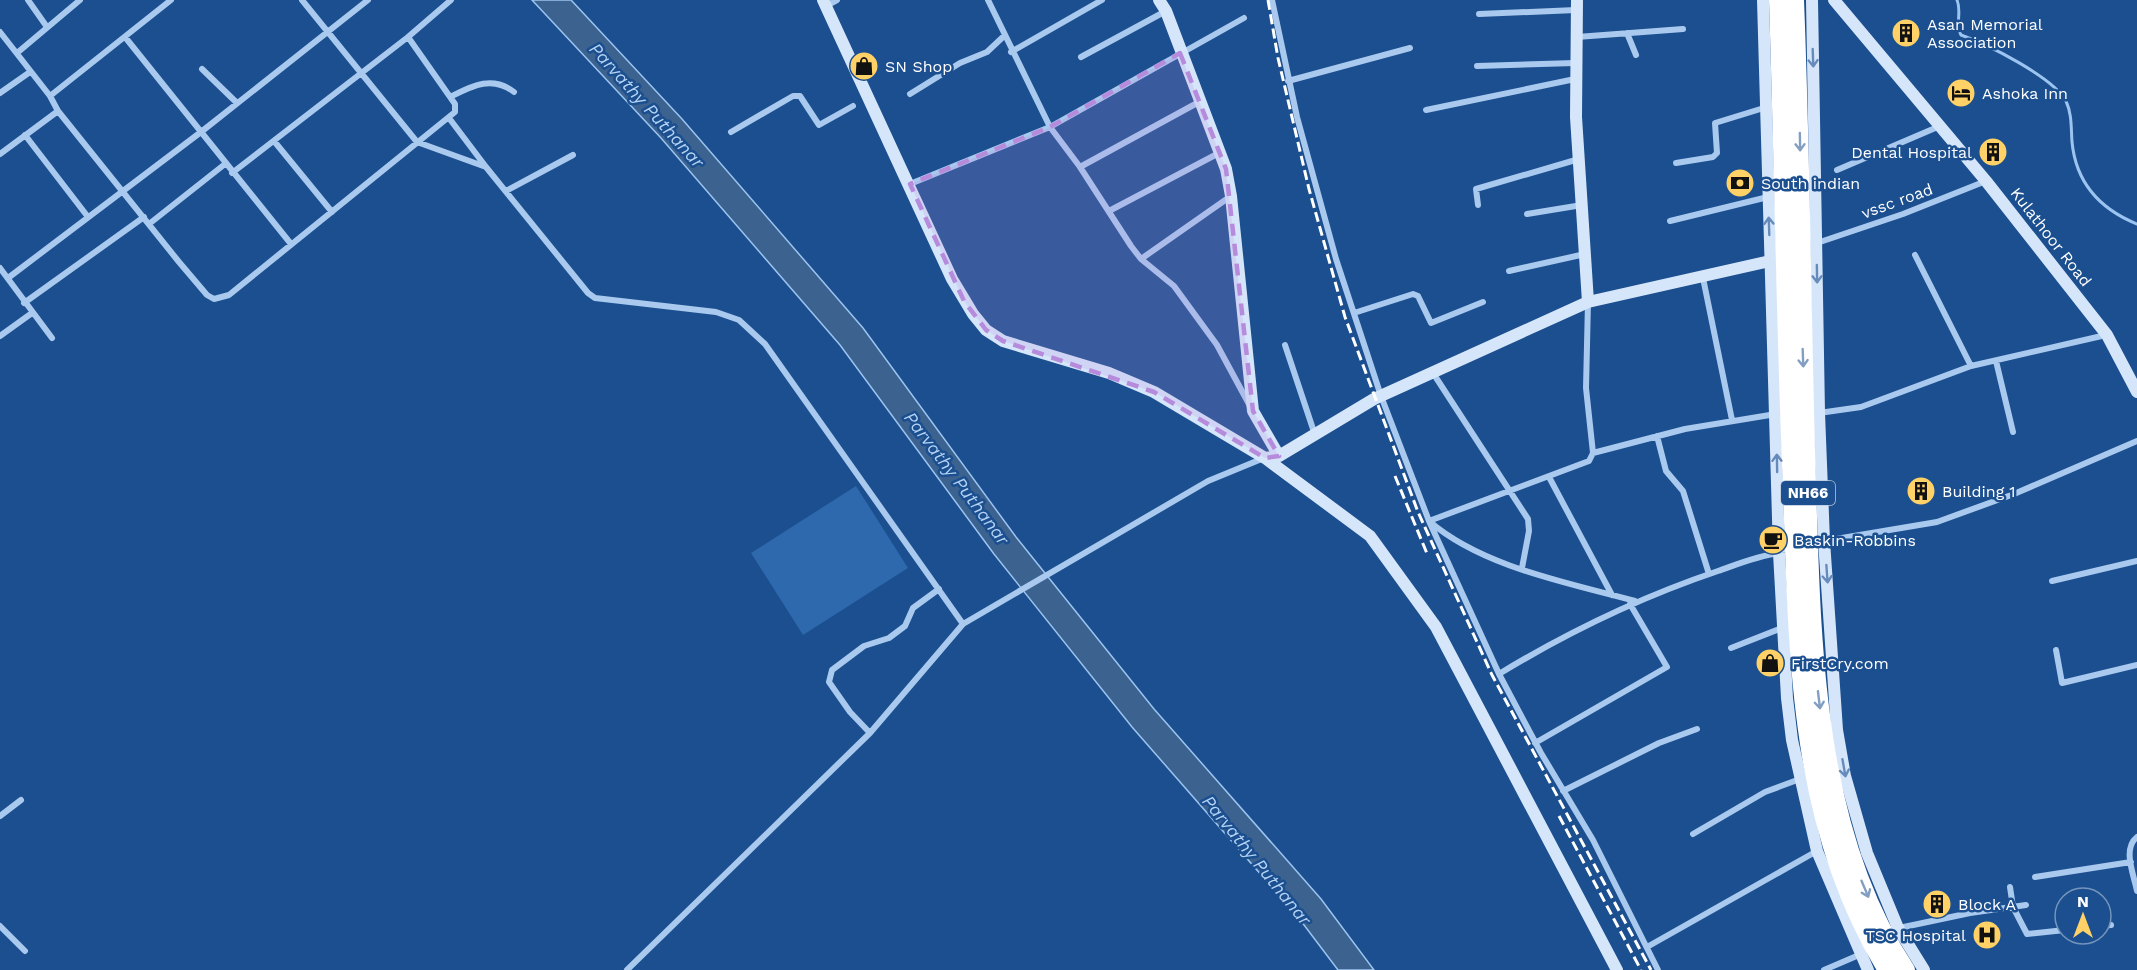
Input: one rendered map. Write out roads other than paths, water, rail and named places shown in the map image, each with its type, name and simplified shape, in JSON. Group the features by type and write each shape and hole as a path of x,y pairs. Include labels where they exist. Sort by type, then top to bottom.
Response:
{"highway":[{"name":"NH66","path":"1778,0 1786,328 1796,599 1806,730 1814,785 1836,861 1851,901 1887,970"},
{"name":"NH66","path":"1795,0 1808,516 1818,691 1830,777 1851,855 1889,940 1906,970"}],"street":[{"path":"28,0 47,27"},
{"path":"17,53 80,0"},
{"path":"50,96 171,0"},
{"path":"302,0 417,142 486,168"},
{"path":"8,278 201,132 368,0"},
{"path":"232,173 408,37 451,0"},
{"path":"988,0 1011,52 1050,127 1142,259 1174,286 1216,345 1279,456"},
{"path":"1011,52 1101,0"},
{"path":"1159,0 1166,11 1226,169 1231,196 1253,411"},
{"path":"1272,0 1288,81 1336,259 1381,396 1429,521 1499,674 1563,791 1593,840 1658,970"},
{"path":"1763,0 1768,107 1768,196 1779,553 1787,698 1800,779 1817,851 1859,955 1868,970"},
{"path":"1812,0 1819,413 1824,541 1837,730 1845,776 1867,853 1898,928 1924,970"},
{"name":"Kulathoor Road","path":"1834,0 1986,181 2107,335 2137,392"},
{"path":"829,2 910,184 921,214 964,301 986,330 1003,341 1109,373 1154,392 1265,458 1370,536 1436,627 1617,970"},
{"path":"1429,521 1586,464 1593,453 1586,388 1588,302 1575,79 1577,5 1479,14"},
{"path":"1081,57 1166,11"},
{"path":"910,184 1050,127 1244,18"},
{"path":"1576,37 1683,29"},
{"path":"0,32 50,96 57,111 186,271 207,295 214,299 229,295 449,118 456,108 408,37"},
{"path":"1628,33 1636,55"},
{"path":"910,94 960,63 987,52 1004,36"},
{"path":"124,37 291,244"},
{"path":"1288,81 1410,48"},
{"path":"1477,66 1575,63"},
{"path":"202,69 237,103"},
{"path":"0,93 30,72"},
{"path":"1426,110 1575,79"},
{"path":"450,97 480,82 505,85 514,92"},
{"path":"731,132 793,96 800,96 819,125 853,106"},
{"path":"1080,167 1199,102"},
{"path":"1676,163 1713,157 1717,153 1715,123 1768,107"},
{"path":"0,154 57,111"},
{"path":"449,118 486,168 588,293 595,298 716,312 739,320 765,344 963,624"},
{"path":"1837,170 1940,126"},
{"path":"25,135 88,217"},
{"path":"274,141 332,212"},
{"path":"1109,211 1219,153"},
{"path":"506,191 573,155"},
{"path":"1478,205 1476,189 1579,159"},
{"path":"149,224 225,164"},
{"name":"vssc road","path":"1816,243 1903,214 1986,181"},
{"path":"1142,259 1231,196"},
{"path":"1670,221 1768,196"},
{"path":"1527,213 1582,205"},
{"path":"24,303 144,217"},
{"path":"1509,271 1585,254"},
{"path":"1915,255 1971,366"},
{"path":"627,970 870,733 963,624 1208,481 1265,458 1279,456 1314,432 1432,372 1588,302 1703,278 1770,261"},
{"path":"0,268 52,338"},
{"path":"1703,278 1732,420"},
{"path":"1354,313 1413,294 1418,297 1431,323 1483,302"},
{"path":"0,336 32,313"},
{"path":"1819,413 1861,407 1971,366 2107,335"},
{"path":"1285,345 1314,432"},
{"path":"1996,361 2013,432"},
{"path":"1432,372 1511,490 1529,525 1522,568"},
{"path":"1593,453 1732,420 1776,414"},
{"path":"1657,436 1666,471 1683,490 1709,574"},
{"path":"1824,541 1937,522 2014,494 2137,441"},
{"path":"1550,477 1612,595"},
{"path":"1429,521 1466,546 1522,568 1633,603 1667,667 1536,742"},
{"path":"1499,674 1553,642 1633,603 1754,557 1779,553"},
{"path":"2052,581 2137,561"},
{"path":"870,733 850,712 829,682 832,670 864,646 889,638 905,626 913,608 939,589"},
{"path":"1731,648 1783,627"},
{"path":"2056,650 2062,683 2137,665"},
{"path":"1563,791 1659,743 1697,729"},
{"path":"1692,834 1765,792 1800,779"},
{"path":"0,816 21,800"},
{"path":"2137,837 2129,846 2137,891"},
{"path":"1647,947 1817,851"},
{"path":"2035,877 2131,862"},
{"path":"2010,886 2013,907 2027,934 2053,931"},
{"path":"1898,928 2026,905"},
{"path":"0,926 25,951"},
{"path":"1824,970 1859,955"}],"water":[{"name":"Parvathy Puthanar","path":"532,0 571,0 682,119 863,328 1016,537 1154,709 1321,899 1374,970 1338,970 1298,917 1132,727 994,554 840,345 661,138"}],"waterway":[{"path":"1957,0 1961,35 2018,62 2059,92 2068,106 2074,157 2085,182 2092,193 2112,211 2137,224"}],"railway":[{"path":"1268,0 1278,58 1309,189 1345,317 1418,512 1492,675 1651,970"},
{"path":"1395,476 1428,556"},
{"path":"1559,816 1641,970"}],"place":[{"name":"Asan Memorial Association","path":"1906,33"},
{"name":"SN Shop","path":"864,66"},
{"name":"Ashoka Inn","path":"1961,93"},
{"name":"Dental Hospital","path":"1993,152"},
{"name":"South indian","path":"1740,183"},
{"name":"Building 1","path":"1921,491"},
{"name":"Baskin-Robbins","path":"1773,540"},
{"name":"FirstCry.com","path":"1770,663"},
{"name":"Block A","path":"1937,904"},
{"name":"TSC Hospital","path":"1987,935"}]}
